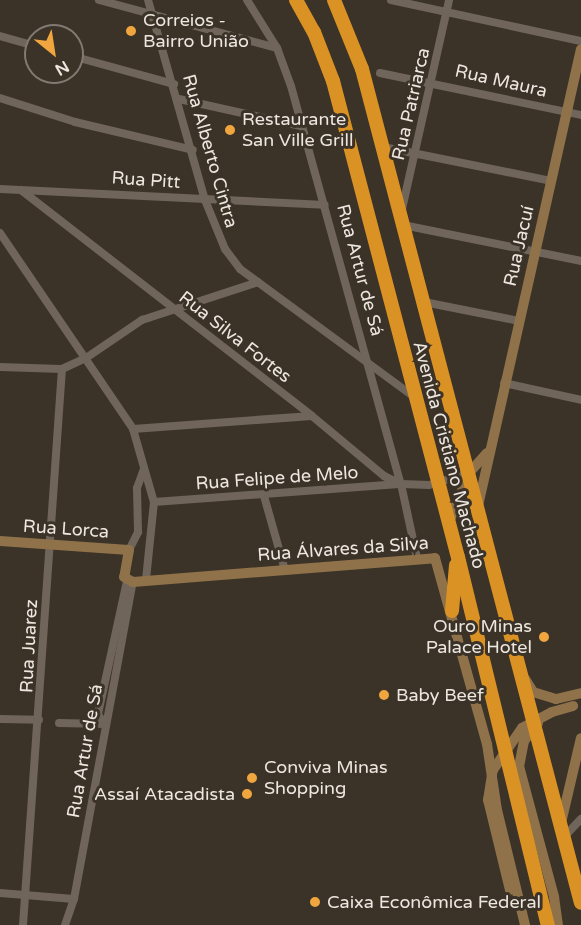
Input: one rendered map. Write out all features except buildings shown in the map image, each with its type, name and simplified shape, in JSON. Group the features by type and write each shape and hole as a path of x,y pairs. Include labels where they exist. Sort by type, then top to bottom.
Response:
{"highway":[{"name":"Avenida Cristiano Machado","path":"296,0 314,32 333,81 458,557 548,925"},
{"name":"Avenida Cristiano Machado","path":"334,0 355,46 383,147 581,903"},
{"path":"452,611 458,557"}],"main road":[{"name":"Rua Jacuí","path":"478,506 581,49"},
{"name":"Rua Jacuí","path":"449,524 469,473 489,450"},
{"name":"Rua Lorca","path":"0,541 129,550"},
{"name":"Rua Artur de Sá","path":"129,550 124,576 130,582"},
{"name":"Rua Álvares da Silva","path":"130,582 417,558 435,558 439,561 487,744 497,810 524,925"},
{"path":"520,669 533,692 556,699 581,693"},
{"path":"524,925 492,821 490,784 501,754 522,728 552,712 577,704"},
{"path":"558,925 554,897 522,787 519,766 524,741 539,722 577,704"},
{"path":"562,830 581,738"}],"street":[{"path":"99,0 277,48"},
{"name":"Rua Alberto Cintra","path":"148,0 179,99 205,200 225,249 240,269 417,399"},
{"name":"Rua Artur de Sá","path":"247,0 277,48 301,126 325,205 401,484 417,558"},
{"path":"391,0 581,41"},
{"name":"Rua Patriarca","path":"402,220 449,0"},
{"path":"0,36 24,43"},
{"path":"84,59 174,84"},
{"name":"Rua Maura","path":"380,73 432,81 581,115"},
{"path":"0,98 75,122 193,150"},
{"path":"179,99 301,126"},
{"path":"383,147 551,181"},
{"name":"Rua Pitt","path":"0,189 325,205"},
{"name":"Rua Silva Fortes","path":"21,189 312,416 384,476 401,484"},
{"path":"402,220 581,261"},
{"name":"Rua Artur de Sá","path":"0,232 133,429 154,502 146,579"},
{"path":"0,367 62,369 86,358 126,328 174,308 258,282"},
{"path":"424,302 519,321"},
{"name":"Rua Juarez","path":"23,925 27,895 62,369"},
{"path":"504,383 581,400"},
{"path":"133,429 312,416"},
{"name":"Rua Artur de Sá","path":"129,550 138,532 137,488 144,469"},
{"name":"Rua Jacuí","path":"439,484 469,473"},
{"path":"401,484 439,484"},
{"name":"Rua Felipe de Melo","path":"154,502 401,484"},
{"path":"264,495 285,570"},
{"name":"Rua Artur de Sá","path":"65,925 74,898 105,724 98,714 130,582"},
{"path":"0,719 39,720"},
{"path":"59,723 105,724"},
{"path":"562,830 581,819"},
{"path":"0,893 74,898"}],"place":[{"name":"Correios - Bairro União","path":"131,31"},
{"name":"Restaurante San Ville Grill","path":"230,130"},
{"name":"Ouro Minas Palace Hotel","path":"544,637"},
{"name":"Baby Beef","path":"384,695"},
{"name":"Conviva Minas Shopping","path":"252,778"},
{"name":"Assaí Atacadista","path":"247,794"},
{"name":"Caixa Econômica Federal","path":"315,902"}]}
